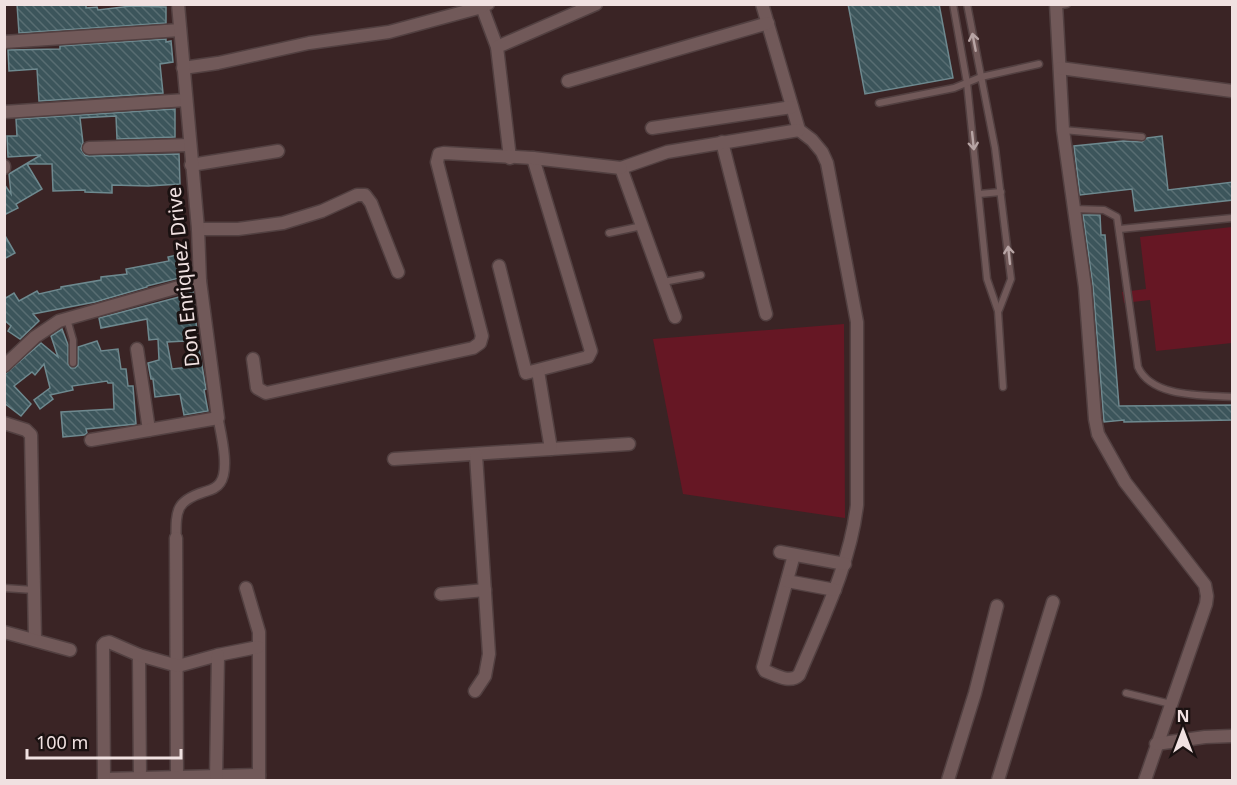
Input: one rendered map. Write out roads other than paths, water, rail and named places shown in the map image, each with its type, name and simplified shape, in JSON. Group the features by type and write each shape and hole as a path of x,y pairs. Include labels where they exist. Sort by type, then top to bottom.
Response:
{"street":[{"name":"Don Enriquez Drive","path":"178,4 198,229 200,281 218,418"},
{"path":"497,47 596,4"},
{"path":"762,4 799,130 812,140 822,152 827,163 857,322 857,505 854,528 845,564 799,675 789,680 765,671 763,667 794,555"},
{"path":"1060,5 1063,130 1085,287 1098,434 1125,482 1192,567 1207,590 1206,604 1144,780"},
{"path":"183,68 219,63 329,40 389,32 485,6 497,47 510,158"},
{"path":"568,81 768,23"},
{"path":"4,42 180,30"},
{"path":"1060,68 1233,91"},
{"path":"4,112 186,100"},
{"path":"652,128 792,107"},
{"path":"253,358 257,388 266,393 473,348 480,343 482,336 437,158 444,153 533,158 621,168 668,152 799,130"},
{"path":"722,142 766,314"},
{"path":"89,148 189,145"},
{"path":"191,165 278,151"},
{"path":"499,266 524,370 529,374 588,357 591,351 533,158"},
{"path":"621,168 675,316"},
{"path":"198,229 238,229 283,223 322,212 357,195 365,195 398,272"},
{"path":"4,366 47,327 67,318 200,281"},
{"path":"137,349 149,430"},
{"path":"538,371 551,449"},
{"path":"91,440 218,418 224,464 221,483 215,489 189,497 181,502 176,520 177,778"},
{"path":"4,423 26,430 31,435 35,640"},
{"path":"394,459 629,444"},
{"path":"475,691 484,676 489,654 476,455"},
{"path":"780,552 845,564"},
{"path":"787,581 835,590"},
{"path":"246,588 258,626 259,778 104,780 103,645 105,642 178,666 258,647"},
{"path":"441,594 485,590"},
{"path":"998,780 1053,602"},
{"path":"948,780 975,693 998,606"},
{"path":"4,632 70,650"},
{"path":"139,655 140,779"},
{"path":"216,778 218,655"},
{"path":"1156,744 1204,737 1233,736"}],"lane":[{"path":"953,4 968,83 987,279 998,311 1003,387"},
{"path":"967,4 1001,192 1011,279 998,311"},
{"path":"879,103 954,88 981,77 1039,64"},
{"path":"1063,130 1142,137"},
{"path":"979,194 1001,192"},
{"path":"1074,209 1104,210 1117,217 1138,367 1142,376 1153,386 1184,394 1233,397"},
{"path":"1120,229 1233,219"},
{"path":"609,233 642,225"},
{"path":"663,282 701,275"},
{"path":"67,318 73,340 73,363"},
{"path":"4,588 34,590"},
{"path":"1126,693 1171,704"}]}
